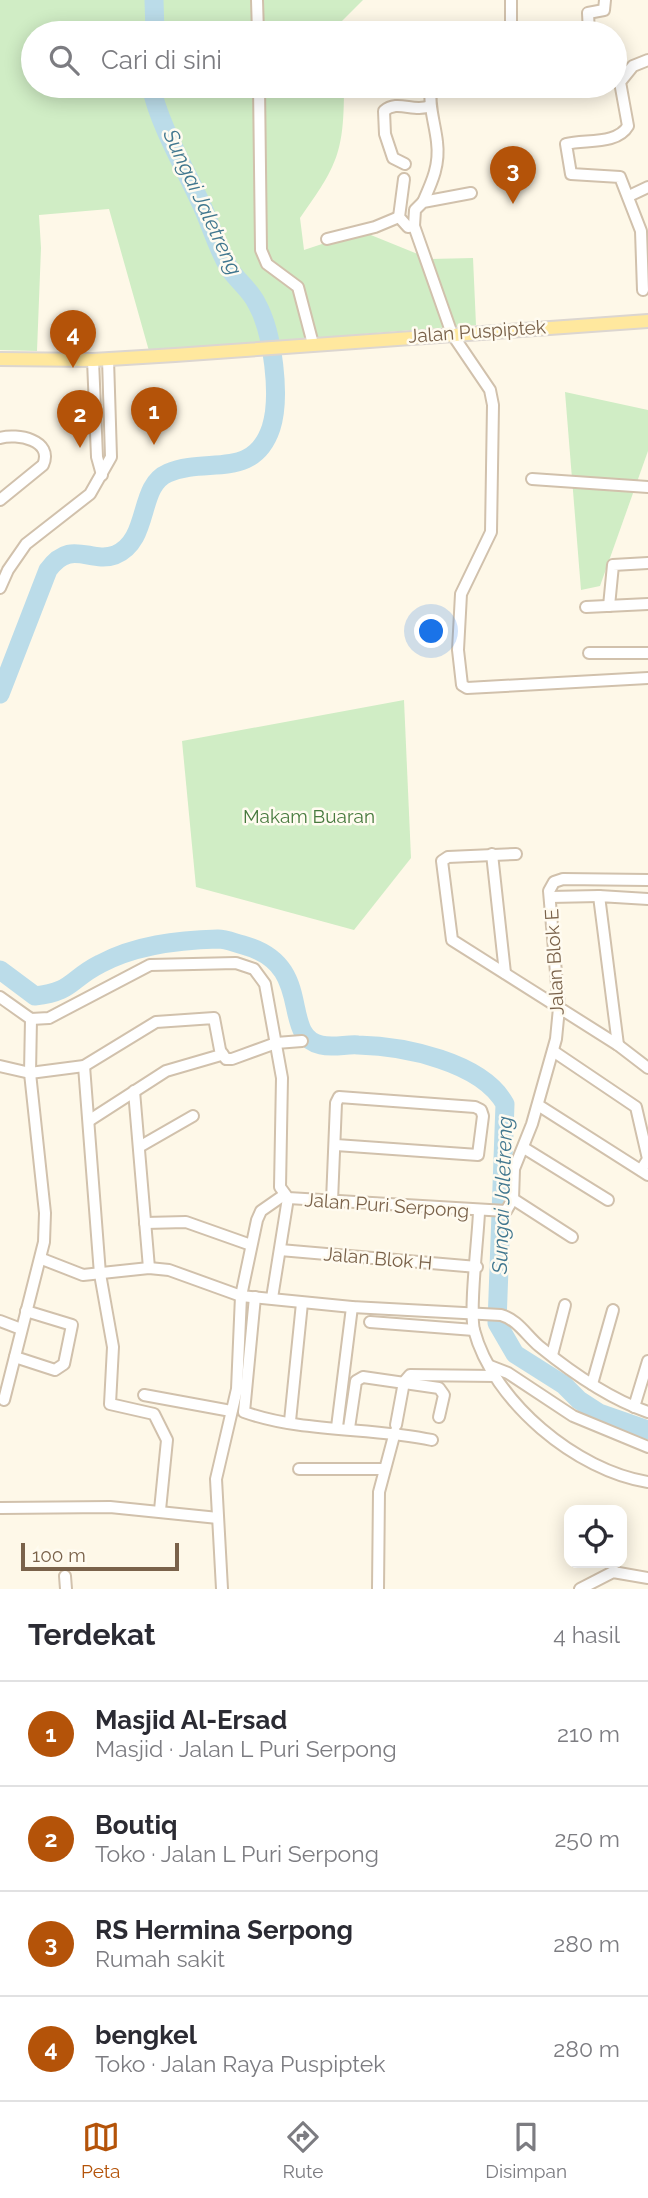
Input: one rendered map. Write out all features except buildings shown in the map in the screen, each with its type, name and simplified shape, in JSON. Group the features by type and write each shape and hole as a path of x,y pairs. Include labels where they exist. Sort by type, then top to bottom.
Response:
{"main road":[{"name":"Jalan Puspiptek","path":"0,359 93,360 648,321"}],"street":[{"path":"257,0 258,21"},
{"path":"511,0 511,21"},
{"path":"588,21 588,13 604,10 605,0"},
{"path":"627,73 633,66 648,60"},
{"path":"258,98 261,250 267,264 298,287 310,344"},
{"path":"430,98 438,144 436,174 423,202 415,210 414,226 452,334 490,390 493,405 491,532 461,594 458,650 462,685 467,688 648,678"},
{"path":"623,98 628,126 624,133 616,138 583,139 566,144 570,174 620,177 643,239 643,290"},
{"path":"405,164 393,158 386,134 384,111 396,106 412,109 430,106"},
{"path":"404,179 399,217 408,227 414,226"},
{"path":"629,196 648,187"},
{"path":"423,202 471,193"},
{"path":"327,239 375,227 399,217"},
{"path":"0,588 4,567 32,538 90,494 111,457 108,359"},
{"path":"93,360 97,457 102,475"},
{"path":"0,438 13,436 34,441 43,449 45,457 43,465 0,500"},
{"path":"533,480 648,487"},
{"path":"609,606 613,565 648,563"},
{"path":"586,607 648,604"},
{"path":"589,653 648,653"},
{"path":"492,854 505,973"},
{"path":"516,854 448,857 442,861 452,940 618,1045 648,1068"},
{"path":"551,892 563,879 648,880"},
{"path":"551,892 648,899"},
{"name":"Jalan Blok E","path":"482,1212 506,1211 513,1199 513,1174 538,1105 553,1051 559,1008 551,892"},
{"path":"599,896 618,1045"},
{"name":"Jalan Puri Serpong","path":"31,1019 49,1018 67,1011 150,965 241,964 254,969 263,979 282,1078 280,1187 286,1196 482,1212 477,1267 478,1313 474,1330"},
{"path":"0,997 31,1019 30,1073 45,1213 41,1259 4,1400"},
{"path":"0,1066 30,1073 84,1066 156,1022 211,1017 217,1024 222,1052 226,1059 276,1044 302,1041"},
{"path":"538,1105 645,1172 648,1159 636,1107 553,1051"},
{"path":"90,1120 166,1071 219,1057 222,1052"},
{"path":"84,1066 100,1274 113,1347 110,1404 154,1414 167,1440 160,1510"},
{"path":"134,1091 149,1268"},
{"path":"332,1201 337,1098 344,1096 480,1109 483,1116 478,1155 336,1145"},
{"path":"139,1147 193,1116"},
{"path":"524,1148 608,1200"},
{"path":"222,1589 216,1479 237,1389 241,1296 261,1212 286,1196"},
{"path":"272,1298 286,1196"},
{"path":"513,1199 572,1237"},
{"path":"145,1223 186,1222 251,1245"},
{"name":"Jalan Blok H","path":"280,1250 477,1267"},
{"path":"41,1259 83,1275 149,1268 177,1272 241,1296 352,1307 501,1315 516,1322 552,1355 592,1384 648,1412"},
{"path":"255,1297 243,1409 246,1413 290,1422 396,1429 432,1440"},
{"path":"290,1422 302,1303"},
{"path":"552,1355 565,1306"},
{"path":"337,1427 352,1307"},
{"path":"592,1384 613,1310"},
{"path":"0,1358 55,1370 64,1364 72,1325 26,1311"},
{"path":"0,1321 21,1329"},
{"path":"370,1322 474,1330 493,1371 516,1407 567,1446 618,1477 648,1482"},
{"path":"634,1407 648,1361"},
{"path":"378,1589 379,1493 383,1469 396,1429 404,1381 410,1375 493,1371 508,1373 573,1416 648,1447"},
{"path":"349,1428 359,1377 404,1381 441,1390 443,1395 439,1417"},
{"path":"144,1395 231,1411"},
{"path":"299,1469 383,1469"},
{"path":"0,1508 160,1510 218,1518"},
{"path":"580,1589 613,1572 648,1578"},
{"path":"65,1576 66,1589"}],"green space":[{"path":"0,0 363,0 342,21 21,21 21,98 343,98 340,143 336,157 323,184 300,218 304,250 361,231 430,259 473,258 476,325 149,351 109,209 39,215 41,248 37,351 0,350"},
{"path":"565,392 648,410 648,451 600,586 581,590"},
{"name":"Makam Buaran","path":"404,700 411,858 354,930 196,887 182,741"}],"waterway":[{"name":"Sungai Jaletreng","path":"154,0 155,21"},
{"name":"Sungai Jaletreng","path":"0,694 48,570 56,561 65,555 73,554 97,557 115,555 126,548 134,538 147,501 158,480 183,468 241,461 253,455 263,444 271,428 275,400 274,365 263,316 223,256 166,132 154,98"},
{"name":"Sungai Jaletreng","path":"0,970 35,996 64,988 90,970 127,952 172,942 224,940 266,955 280,968 289,983 301,1028 308,1039 326,1046 377,1046 419,1053 461,1067 479,1077 494,1089 505,1104 497,1323 515,1354 564,1385 579,1400 599,1413 648,1430"}],"place":[{"name":"RS Hermina Serpong","path":"513,204"},
{"name":"bengkel","path":"73,368"},
{"name":"Masjid Al-Ersad","path":"154,445"},
{"name":"Boutiq","path":"80,448"}]}
